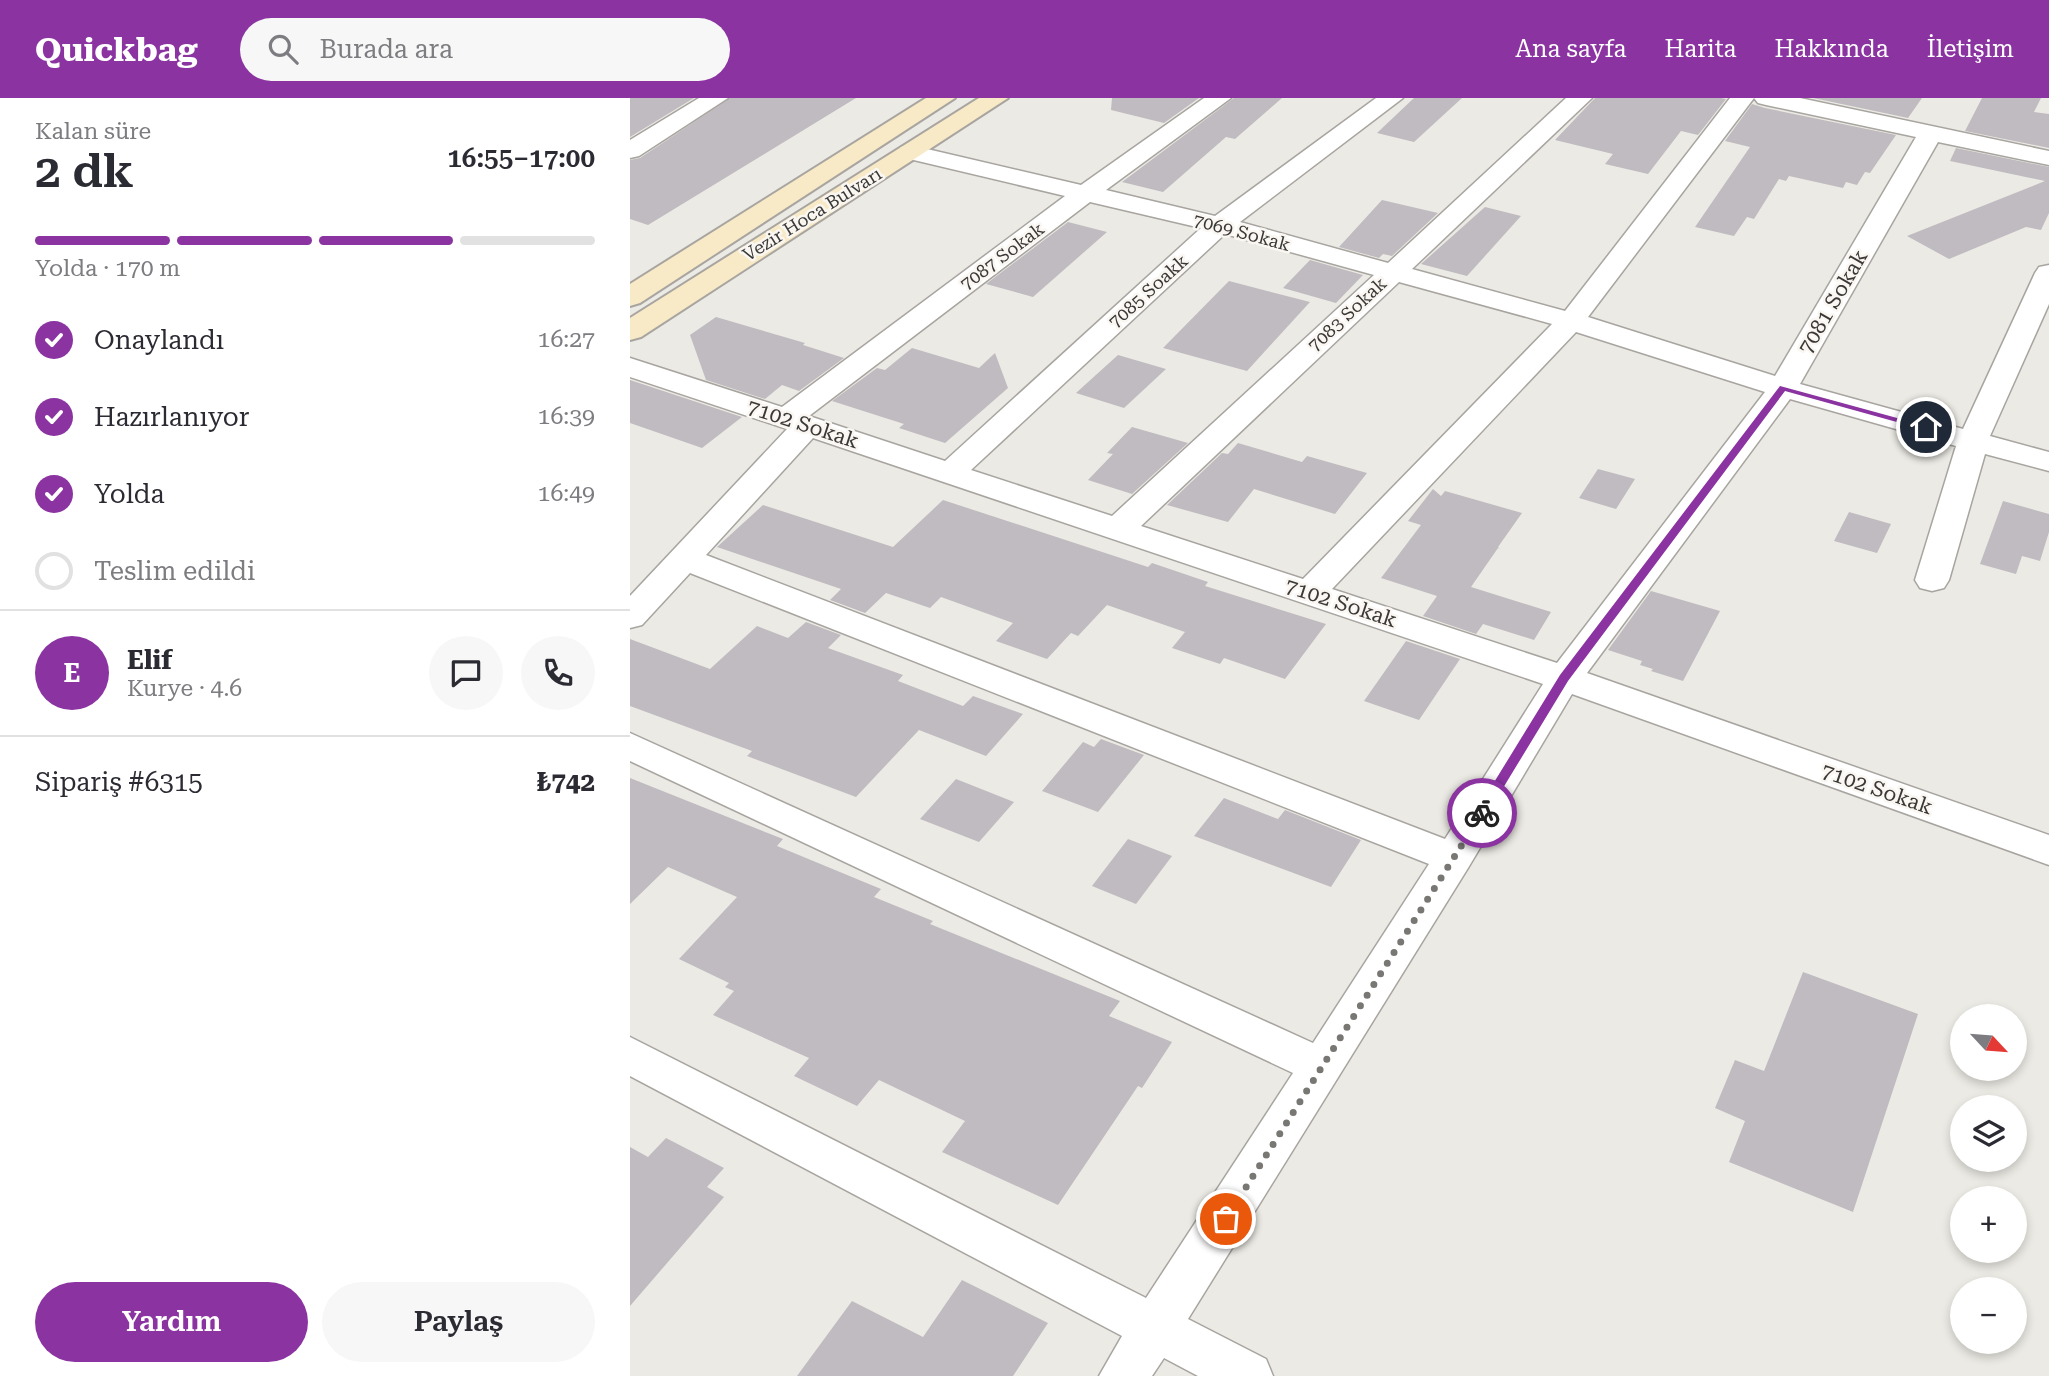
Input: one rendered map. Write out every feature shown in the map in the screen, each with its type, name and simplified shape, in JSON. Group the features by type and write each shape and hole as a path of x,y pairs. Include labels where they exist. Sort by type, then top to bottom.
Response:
{"main road":[{"name":"Vezir Hoca Bulvarı","path":"630,297 943,98"},
{"name":"Vezir Hoca Bulvarı","path":"630,331 996,98"}],"street":[{"path":"630,151 716,98"},
{"name":"7087 Sokak","path":"630,617 686,559 798,421 1086,193 1219,98"},
{"name":"7085 Soakk","path":"950,473 1220,225 1391,98"},
{"name":"7083 Sokak","path":"1116,531 1580,98"},
{"path":"1310,592 1571,321 1742,98"},
{"path":"1766,98 2049,158"},
{"name":"7081 Sokak","path":"1124,1376 1454,858 1564,678 1783,387 1931,133"},
{"name":"7069 Sokak","path":"910,152 1220,225 1571,321 1783,387 2049,462"},
{"path":"1932,580 1973,441 2049,273"},
{"name":"7102 Sokak","path":"630,367 1564,678 2049,850"},
{"path":"686,559 1454,858"},
{"path":"630,746 1322,1067"},
{"path":"630,1055 1248,1376"}],"building":[{"path":"630,98 694,98 630,137"},
{"path":"730,98 856,98 648,225 630,219 630,160 640,158"},
{"path":"1112,98 1199,98 1164,123 1111,110"},
{"path":"1234,98 1282,98 1235,139 1226,137 1163,192 1122,182"},
{"path":"1414,98 1462,98 1414,142 1377,133"},
{"path":"1595,98 1726,99 1698,135 1681,131 1648,174 1605,164 1613,154 1555,140"},
{"path":"1813,98 1922,98 1908,118"},
{"path":"1982,98 2041,98 2034,112 2049,114 2049,148 1965,131"},
{"path":"1752,104 1896,135 1870,173 1865,172 1857,185 1846,182 1843,188 1789,176 1786,181 1779,179 1754,219 1747,217 1734,236 1695,227 1750,147 1725,141"},
{"path":"1956,148 2049,167 2049,213 2041,230 2026,227 1949,259 1907,236 2045,181 1950,161"},
{"path":"1382,200 1438,213 1392,256 1383,254 1379,258 1339,247"},
{"path":"1485,207 1521,216 1467,276 1421,264"},
{"path":"1068,222 1107,232 1033,297 986,284"},
{"path":"1310,260 1363,275 1336,303 1283,288"},
{"path":"1229,281 1310,302 1247,371 1163,348"},
{"path":"716,317 805,343 803,345 844,358 799,391 782,385 765,399 706,380 690,335"},
{"path":"912,348 979,368 995,353 1008,388 945,443 899,428 904,424 832,401 877,368 885,370"},
{"path":"1118,355 1166,369 1124,408 1076,393"},
{"path":"630,380 742,417 702,448 630,423"},
{"path":"1132,427 1188,443 1132,494 1088,480 1113,454 1107,453"},
{"path":"1238,443 1302,462 1307,456 1367,473 1335,514 1254,489 1228,522 1167,505 1222,453 1228,454"},
{"path":"1598,469 1635,479 1616,509 1579,498"},
{"path":"1433,489 1441,496 1445,491 1522,513 1498,547 1500,549 1498,548 1471,587 1551,612 1534,640 1483,624 1476,634 1423,616 1437,596 1381,578 1421,525 1408,521"},
{"path":"943,500 1148,567 1152,563 1208,582 1205,586 1326,624 1285,679 1224,658 1220,664 1172,648 1185,632 1107,605 1078,636 1071,633 1047,659 996,641 1013,623 941,597 930,608 886,593 865,613 830,600 841,589 717,547 763,505 893,547"},
{"path":"2003,501 2049,514 2049,532 2040,561 2022,556 2016,574 1980,564"},
{"path":"1849,512 1891,524 1877,553 1834,541"},
{"path":"1651,591 1720,611 1683,681 1651,671 1653,669 1640,665 1642,661 1608,650"},
{"path":"806,622 841,635 828,648 903,675 898,681 963,706 973,696 1023,714 986,756 919,730 856,797 747,756 752,751 630,706 630,639 710,669 757,626 788,638"},
{"path":"1406,641 1460,659 1419,720 1364,701"},
{"path":"1101,739 1144,755 1098,812 1042,791 1083,742 1094,747"},
{"path":"630,778 783,839 777,846 881,889 874,897 933,921 930,924 1120,1001 1109,1016 1172,1042 1142,1088 1138,1086 1058,1205 942,1152 965,1121 879,1080 857,1106 794,1076 809,1058 713,1015 734,991 725,987 729,983 679,959 737,897 668,867 630,904"},
{"path":"956,779 1014,802 979,842 920,819"},
{"path":"1224,798 1278,819 1285,810 1361,840 1331,887 1194,836"},
{"path":"1128,839 1172,856 1136,904 1092,886"},
{"path":"1803,972 1918,1014 1853,1212 1729,1162 1745,1121 1715,1108 1735,1060 1764,1071"},
{"path":"666,1138 724,1168 707,1187 724,1197 630,1306 630,1147 648,1157"},
{"path":"962,1280 1048,1323 1013,1376 797,1376 852,1301 923,1337"}],"way so far":[{"path":"1226,1219 1482,813"}],"route":[{"path":"1482,813 1564,678 1783,387 1926,427"}]}
